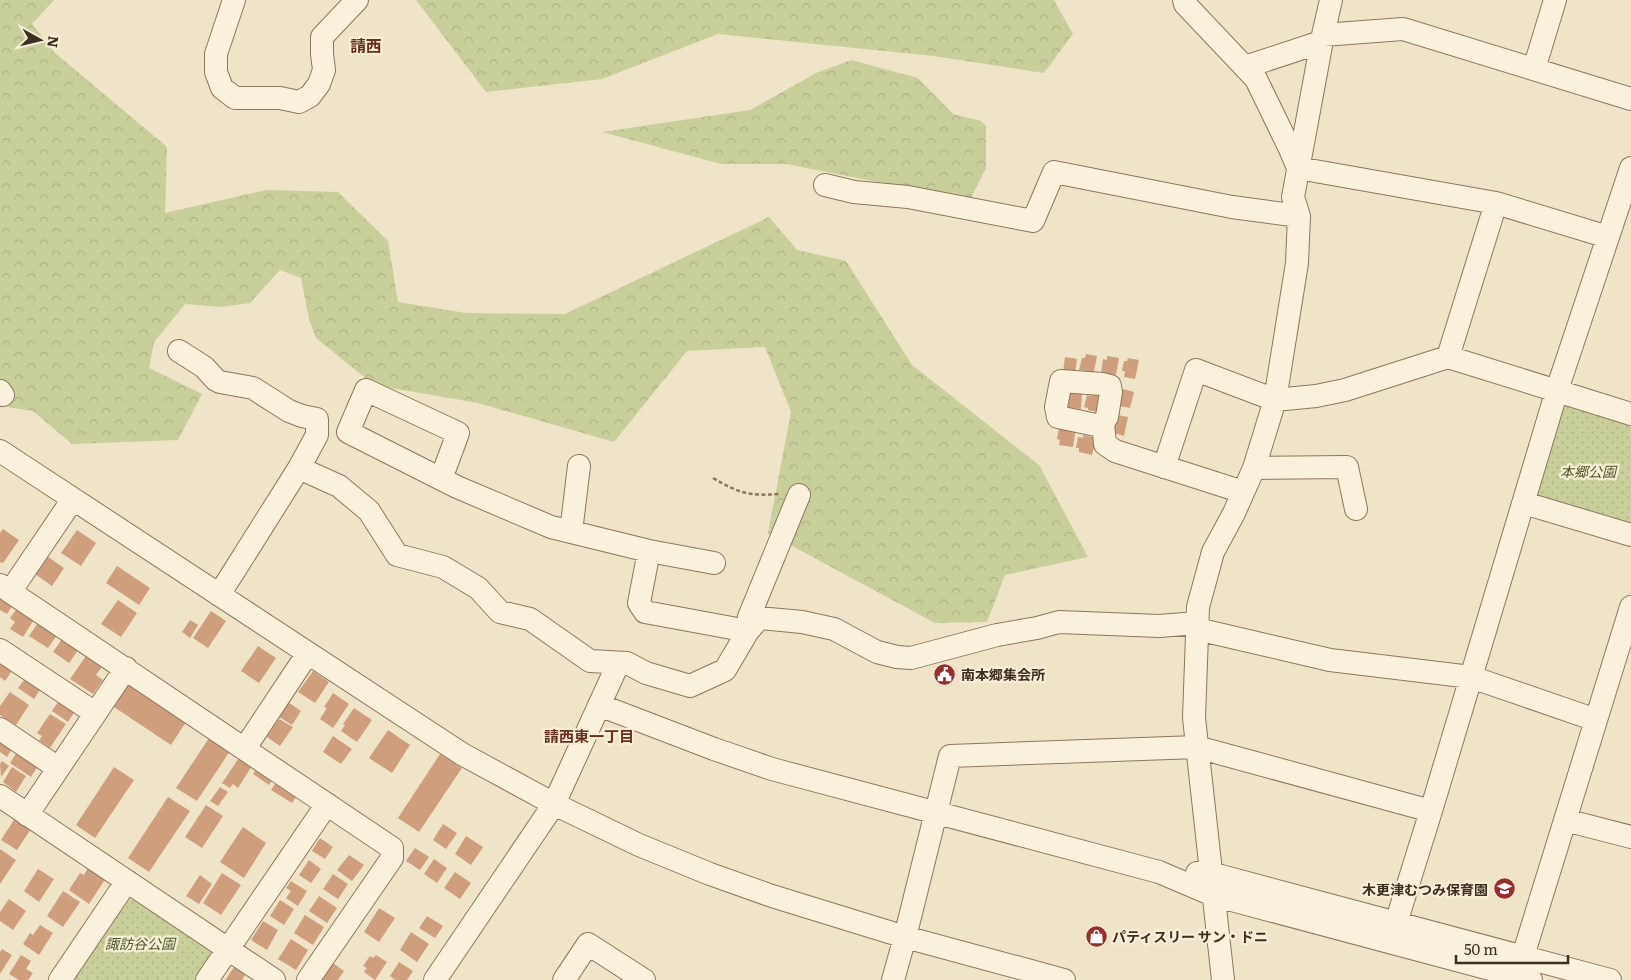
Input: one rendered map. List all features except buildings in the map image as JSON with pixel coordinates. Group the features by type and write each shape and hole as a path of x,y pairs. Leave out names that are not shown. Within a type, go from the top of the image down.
{"street":[{"path":"234,0 216,54 216,72 222,88 235,98 280,98 299,102 310,96 319,84 324,70 322,37 357,0"},
{"path":"1184,0 1185,4 1256,79 1298,168"},
{"path":"1223,980 1194,718 1198,607 1213,552 1254,468 1276,400 1298,263 1299,216 1293,197 1322,38 1331,0"},
{"path":"1534,69 1555,0"},
{"path":"1244,67 1322,38 1403,29 1631,99"},
{"path":"1298,168 1496,203 1608,237"},
{"path":"1396,923 1557,390 1631,168"},
{"path":"825,185 854,192 908,197 1032,222 1054,172 1232,207 1299,216"},
{"path":"1448,357 1496,203"},
{"path":"179,351 204,368 220,382 254,388 289,411 317,419 317,435 299,468 219,595"},
{"path":"1164,467 1196,370 1276,400 1316,396 1345,390 1448,357 1631,414"},
{"path":"441,479 458,433 366,390 348,432 441,479 551,527 650,551 714,563"},
{"path":"1103,423 1104,444 1115,451 1243,492"},
{"path":"0,451 462,754 554,804 639,845 710,874 832,916 905,938 1058,979"},
{"path":"571,532 579,466"},
{"path":"1254,468 1347,467 1356,509"},
{"path":"299,468 339,486 369,511 398,555 443,567 478,588 500,612 530,619 590,661 627,663 646,673 690,686 725,670 749,624 800,496"},
{"path":"73,499 5,589 126,668 392,848 392,858 308,980"},
{"path":"1524,503 1631,535"},
{"path":"650,551 639,603 645,612 749,624 802,622 834,630 877,652 897,658 911,658 997,635 1059,622 1197,626 1330,660 1471,677 1596,720"},
{"path":"1521,971 1565,820 1631,607"},
{"path":"0,650 96,713"},
{"path":"245,748 308,653"},
{"path":"435,980 554,804 618,664"},
{"path":"27,814 126,668"},
{"path":"599,704 714,749 772,769 1159,872 1396,923 1521,971"},
{"path":"0,729 58,768"},
{"path":"893,980 950,756 1197,747 1431,811"},
{"path":"0,796 274,980"},
{"path":"208,980 328,804"},
{"path":"1565,820 1631,837"},
{"path":"60,980 127,881"},
{"path":"1212,884 1521,971 1610,980"},
{"path":"564,980 588,944 644,980"}],"path":[{"path":"713,478 729,488 742,493 759,495 789,493 800,496"}],"green space":[{"path":"0,0 54,0 32,24 54,52 167,147 165,213 266,190 338,192 388,241 398,302 466,313 565,314 769,217 797,250 846,261 912,365 1039,465 1088,557 1005,575 987,622 935,623 768,533 791,412 765,347 687,351 614,442 478,403 374,385 316,338 309,319 301,278 280,270 250,303 221,307 185,304 154,342 149,368 202,394 178,440 72,444 33,411 0,406"},
{"path":"416,0 1054,0 1073,34 1044,73 933,56 718,34 602,79 486,92"},
{"path":"851,60 918,78 953,114 981,121 986,126 986,168 971,198 786,164 721,164 602,132 750,110 816,73"},
{"name":"本郷公園","path":"1572,401 1631,419 1631,529 1541,502 1537,494 1564,406"},
{"name":"諏訪谷公園","path":"139,899 211,948 212,959 197,980 72,980 126,900"}],"place":[{"name":"南本郷集会所","path":"945,674"},
{"name":"木更津むつみ保育園","path":"1504,889"},
{"name":"パティスリー サン・ドニ","path":"1096,936"}],"district":[{"name":"請西","path":"366,45"},
{"name":"請西東一丁目","path":"589,735"}]}
